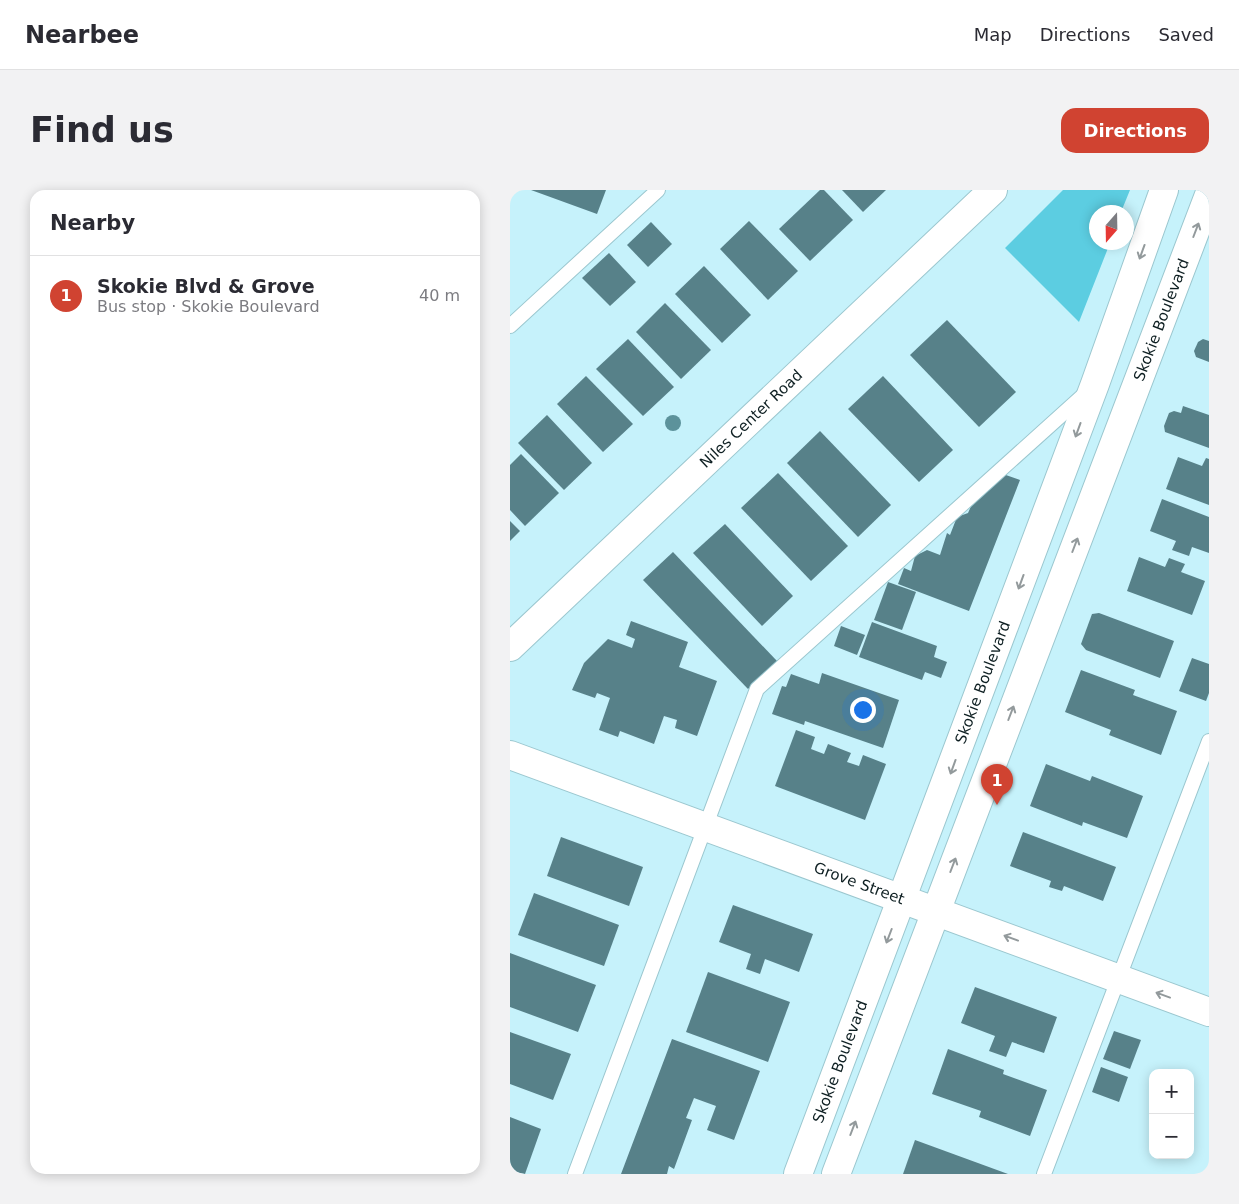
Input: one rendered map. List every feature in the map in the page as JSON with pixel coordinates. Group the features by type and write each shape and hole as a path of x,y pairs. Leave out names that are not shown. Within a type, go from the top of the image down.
{"main road":[{"name":"Niles Center Road","path":"510,647 993,190"},
{"name":"Skokie Boulevard","path":"798,1174 904,898 1095,384 1164,190"},
{"name":"Skokie Boulevard","path":"836,1174 1209,195"},
{"name":"Grove Street","path":"510,755 904,898 1209,1012"}],"lane":[{"path":"510,326 658,190"},
{"path":"575,1174 707,827 757,689 1095,384"},
{"path":"1044,1174 1209,741"}],"shaded area":[{"path":"1063,190 1130,190 1124,205 1089,205 1089,250 1107,250 1079,322 1005,248"}],"building":[{"path":"531,190 606,190 597,214"},
{"path":"820,190 824,190 853,220 810,261 779,229"},
{"path":"842,190 886,190 863,212"},
{"path":"749,221 798,271 768,300 720,249"},
{"path":"651,222 672,244 648,267 627,245"},
{"path":"609,253 636,282 610,306 582,278"},
{"path":"704,266 751,315 722,343 675,294"},
{"path":"665,303 711,350 681,379 636,332"},
{"path":"947,320 1016,392 979,427 910,355"},
{"path":"628,339 674,387 643,416 596,369"},
{"path":"1203,339 1209,341 1209,362 1196,357 1194,351 1198,342"},
{"path":"586,376 633,424 603,452 557,404"},
{"path":"883,376 953,450 919,482 848,409"},
{"path":"1183,406 1209,415 1209,448 1165,432 1164,426 1169,413 1174,411 1181,413"},
{"path":"547,415 592,463 564,490 518,443"},
{"path":"820,431 891,505 858,537 787,463"},
{"path":"521,454 559,493 525,526 510,510 510,465"},
{"path":"1178,457 1202,466 1206,458 1209,459 1209,505 1166,489"},
{"path":"778,473 848,546 811,581 741,508"},
{"path":"1003,474 1020,480 969,611 898,584 904,568 911,571 915,556 927,550 940,555 947,533 950,535 957,517 968,513 972,504"},
{"path":"1162,499 1209,517 1209,553 1192,547 1189,556 1172,550 1176,541 1150,531"},
{"path":"510,521 520,531 510,541"},
{"path":"725,524 793,596 762,626 693,553"},
{"path":"673,552 777,661 748,689 643,580"},
{"path":"1139,557 1165,567 1169,558 1185,564 1181,572 1205,581 1192,615 1127,591"},
{"path":"888,582 916,592 902,630 874,620"},
{"path":"1099,613 1174,641 1160,678 1086,650 1081,644 1092,614"},
{"path":"631,621 688,642 679,667 717,681 697,736 675,728 677,720 664,716 654,744 620,731 618,737 599,730 610,698 597,693 595,698 572,690 584,663 608,639 632,648 635,639 626,635"},
{"path":"872,622 937,646 934,657 947,662 941,678 925,672 922,680 859,657"},
{"path":"841,626 865,635 857,655 834,646"},
{"path":"1192,658 1209,664 1209,693 1206,701 1179,691"},
{"path":"1081,670 1135,690 1133,695 1177,711 1161,755 1109,735 1111,730 1065,712"},
{"path":"822,673 899,700 883,748 805,721 804,725 772,714 782,686 786,687 791,674 819,684"},
{"path":"796,730 815,737 811,749 824,754 828,744 851,753 847,762 859,766 863,755 886,764 865,820 775,786"},
{"path":"1046,764 1090,781 1092,776 1143,796 1127,838 1083,822 1082,826 1030,806"},
{"path":"1023,832 1116,867 1103,901 1064,886 1062,891 1049,887 1051,881 1010,866"},
{"path":"561,837 643,867 629,906 547,876"},
{"path":"534,893 619,925 604,966 518,935"},
{"path":"733,905 813,934 799,972 765,959 760,974 746,969 751,954 719,942"},
{"path":"510,953 596,985 578,1032 510,1007"},
{"path":"708,972 790,1002 768,1062 686,1032"},
{"path":"975,987 1057,1017 1044,1053 1012,1042 1006,1057 989,1051 995,1036 961,1023"},
{"path":"1114,1031 1141,1040 1130,1069 1103,1059"},
{"path":"510,1032 571,1054 553,1100 510,1084"},
{"path":"672,1039 760,1071 734,1140 707,1130 716,1106 694,1098 686,1118 692,1120 674,1169 669,1166 667,1174 621,1174"},
{"path":"948,1049 1004,1070 1003,1074 1047,1090 1030,1136 979,1117 981,1111 932,1094"},
{"path":"1101,1067 1128,1077 1119,1102 1092,1092"},
{"path":"510,1117 541,1129 525,1174 510,1171"},
{"path":"915,1140 1008,1174 903,1174"}],"place":[{"name":"Skokie Blvd & Grove","path":"997,805"}]}
